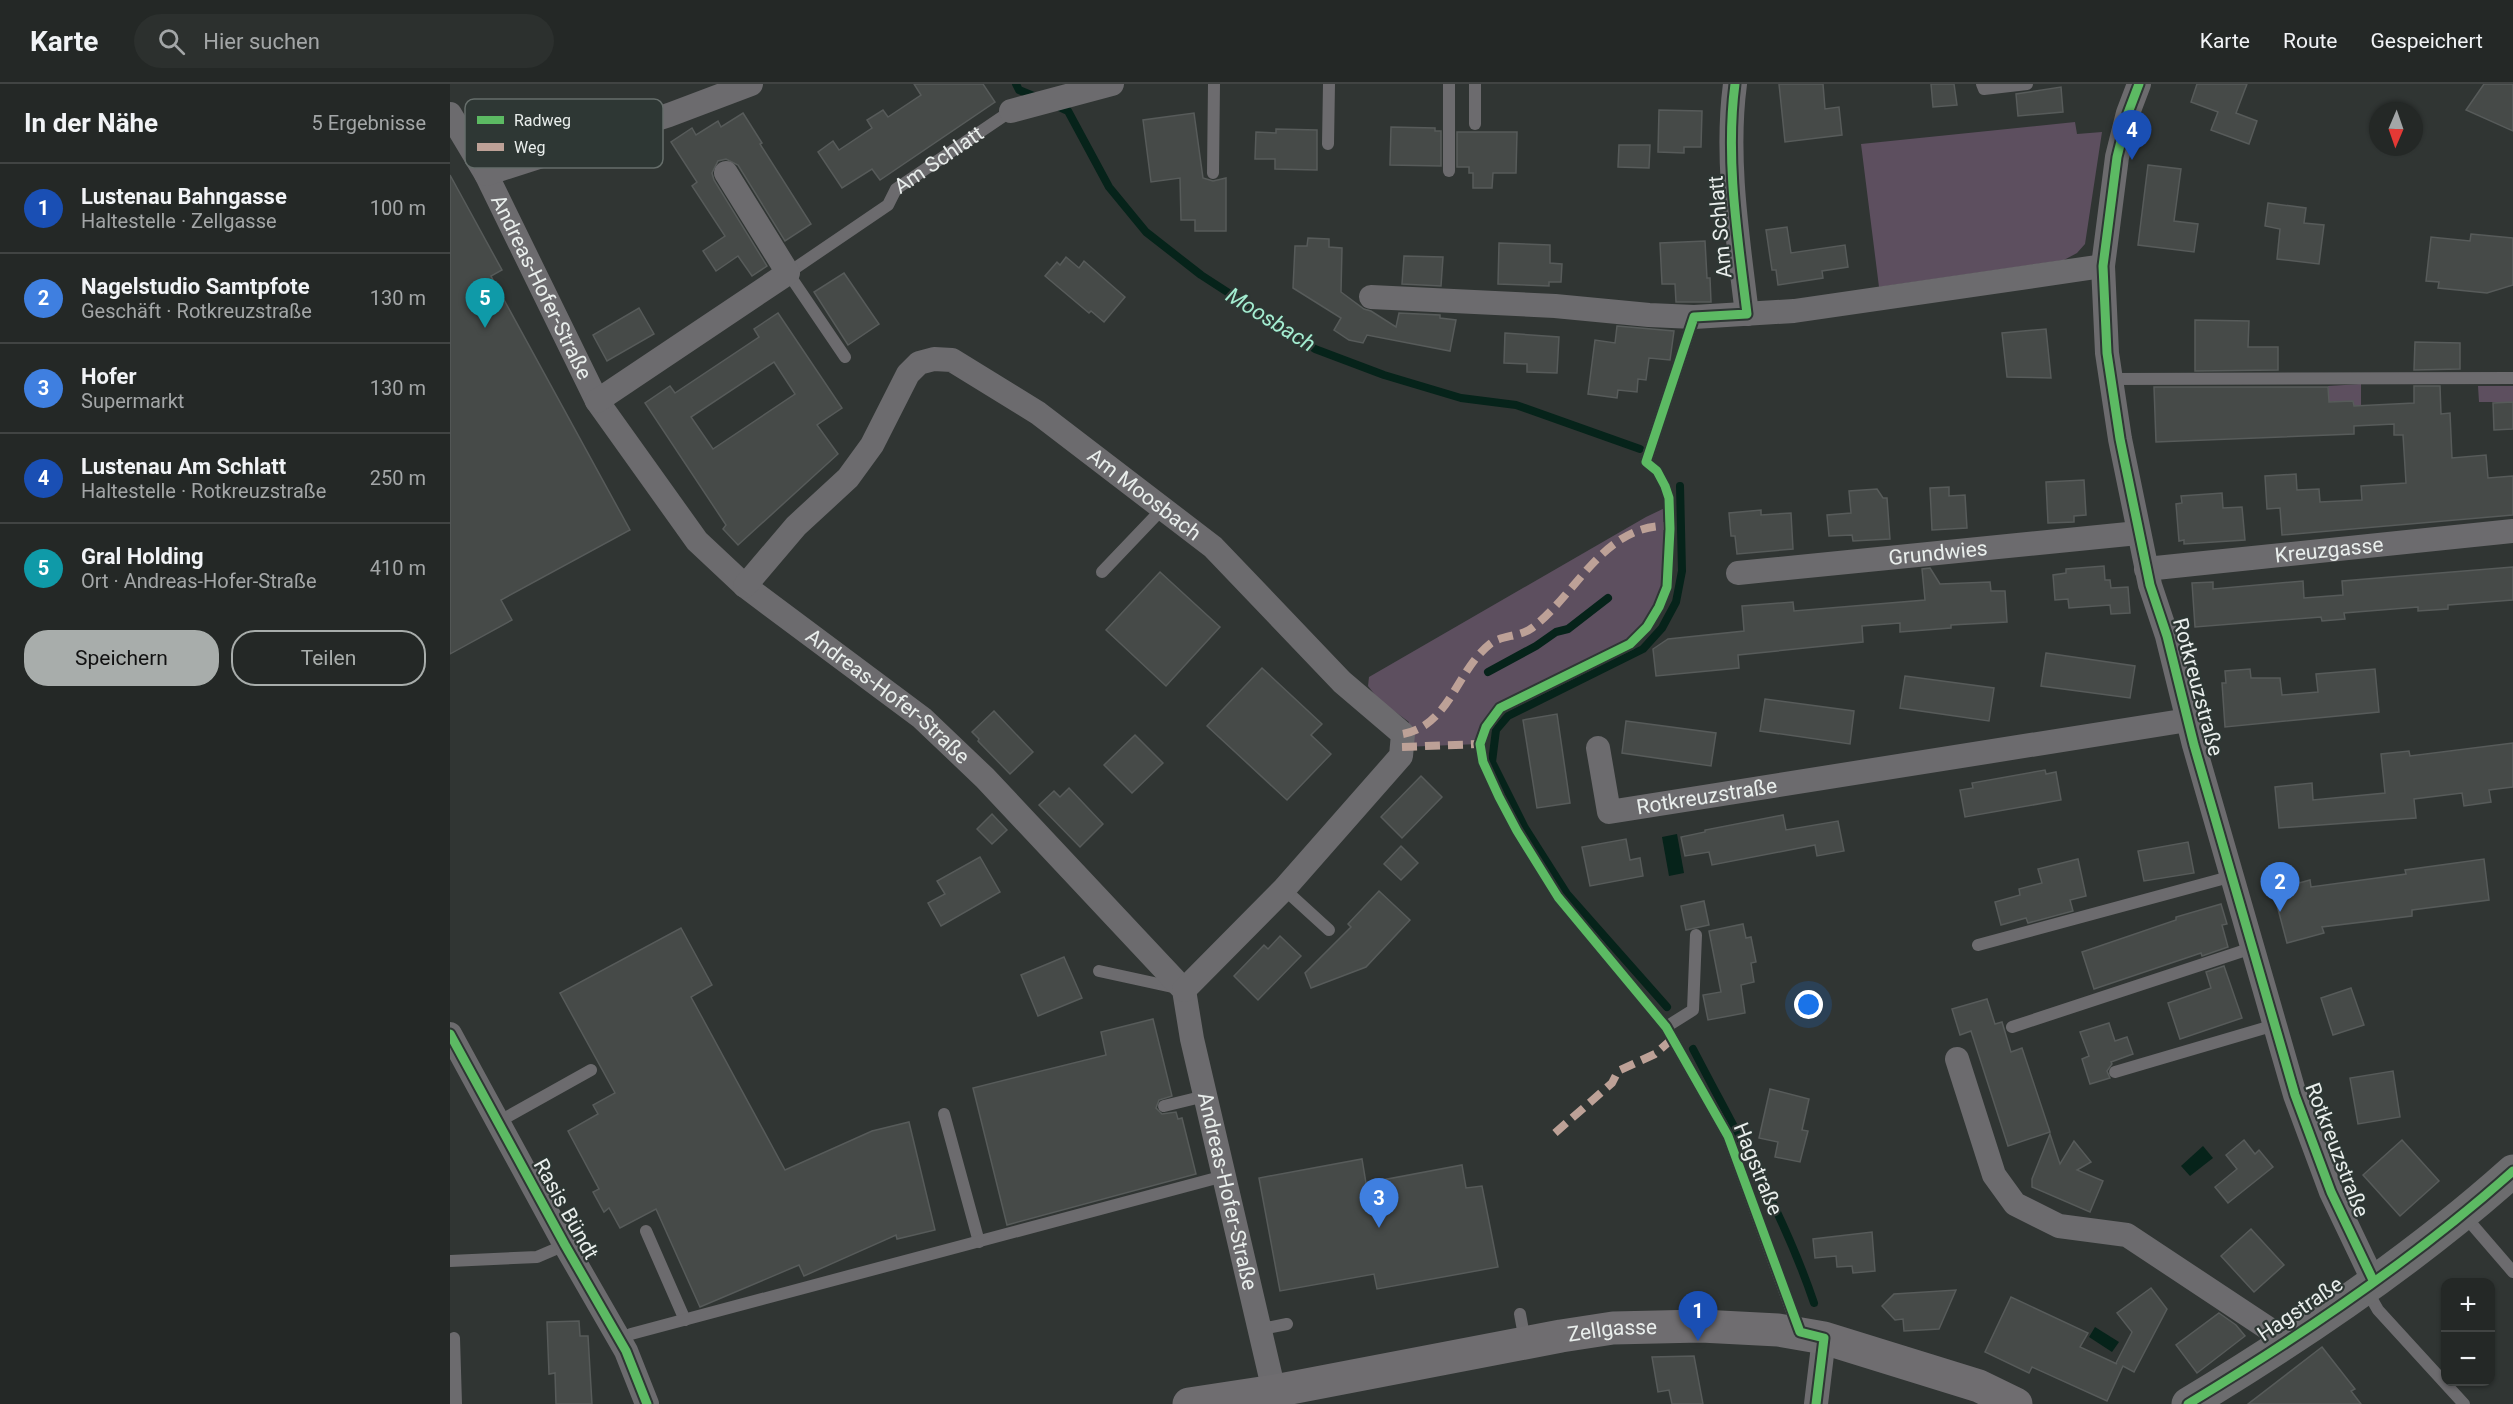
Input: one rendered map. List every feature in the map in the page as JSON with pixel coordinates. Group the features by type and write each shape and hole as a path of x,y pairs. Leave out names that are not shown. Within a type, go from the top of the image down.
{"main road":[{"name":"Hagstraße","path":"2196,1402 2369,1283 2463,1213 2513,1171"},
{"name":"Zellgasse","path":"1189,1404 1276,1397 1522,1328 1701,1326 1812,1335 1979,1386 2016,1404"}],"street":[{"name":"Andreas-Hofer-Straße","path":"663,117 751,84"},
{"name":"Am Schlatt","path":"1011,111 1112,84"},
{"name":"Am Schlatt","path":"1735,84 1733,170 1747,314"},
{"name":"Rotkreuzstraße","path":"2139,84 2128,113 2117,157 2103,266 2107,353 2138,533 2188,720 2295,1095 2331,1192 2369,1283"},
{"name":"Andreas-Hofer-Straße","path":"450,114 465,139"},
{"name":"Andreas-Hofer-Straße","path":"482,168 597,401 697,541 745,585 922,718 985,778 1184,990 1192,1039 1276,1397"},
{"name":"Andreas-Hofer-Straße","path":"486,174 505,168"},
{"path":"726,173 788,273"},
{"path":"1371,297 1555,306 1694,317 1794,312 2103,266"},
{"name":"Andreas-Hofer-Straße","path":"597,401 788,273"},
{"name":"Am Moosbach","path":"745,585 796,526 848,478 872,445 908,374 919,363 934,359 952,360 1038,413 1214,547 1342,682 1403,734 1401,756 1284,889"},
{"name":"Kreuzgasse","path":"2146,569 2513,531"},
{"name":"Grundwies","path":"1738,573 2138,533"},
{"name":"Rotkreuzstraße","path":"1598,748 1609,812 2188,720"},
{"path":"1184,990 1284,889"},
{"name":"Rasis Bündt","path":"450,1034 565,1245 620,1340 647,1404"},
{"name":"Hagstraße","path":"1957,1059 1994,1175 2015,1204 2059,1226 2127,1235 2287,1341"},
{"path":"1812,1335 1816,1404"}],"lane":[{"path":"1213,173 1214,84"},
{"path":"1328,144 1329,84"},
{"path":"1449,84 1449,171"},
{"path":"1475,84 1475,124"},
{"path":"1982,84 1984,89 2027,84"},
{"name":"Am Schlatt","path":"788,273 888,205 896,189 1011,111"},
{"path":"788,273 845,357"},
{"path":"1646,462 1694,317"},
{"path":"2111,380 2266,377 2398,380 2513,378"},
{"path":"1102,572 1163,508"},
{"path":"1978,945 2233,876"},
{"path":"1284,889 1329,930"},
{"name":"Hagstraße","path":"1696,935 1693,1010 1666,1027 1728,1136 1812,1335"},
{"path":"2012,1028 2252,948"},
{"path":"1099,971 1184,990"},
{"path":"2115,1072 2275,1025"},
{"path":"498,1122 591,1070"},
{"path":"1164,1106 1205,1095"},
{"path":"944,1114 979,1242"},
{"path":"620,1340 631,1334 1224,1176"},
{"path":"2463,1213 2513,1272"},
{"path":"646,1231 686,1320"},
{"path":"450,1261 537,1257 565,1245"},
{"path":"2369,1283 2378,1310 2464,1404"},
{"path":"1261,1329 1287,1324"},
{"path":"454,1338 456,1404"}],"shaded area":[{"path":"2075,122 2077,134 2102,132 2085,244 2077,253 2064,260 1879,287 1861,144"},
{"path":"2361,384 2361,415 2354,415 2353,401 2329,402 2328,386"},
{"path":"2478,386 2513,386 2513,402 2479,402"},
{"path":"1669,506 1670,541 1667,587 1647,627 1630,644 1500,708 1486,727 1480,744 1402,747 1403,734 1409,722 1379,700 1368,686 1369,677 1646,517"},
{"path":"1677,834 1684,873 1669,876 1662,837"},
{"path":"2203,1146 2213,1158 2190,1176 2181,1166"},
{"path":"2095,1327 2119,1342 2112,1352 2089,1337"}],"building":[{"path":"914,84 983,84 995,102 880,180 872,169 842,188 818,152 833,141 839,150 872,128 867,120 883,110 888,117 921,95"},
{"path":"1779,84 1823,84 1825,109 1839,107 1842,135 1785,142"},
{"path":"1931,84 1954,84 1957,105 1933,107"},
{"path":"2197,84 2247,84 2236,113 2257,121 2249,144 2211,130 2218,112 2191,102"},
{"path":"2484,84 2513,84 2513,131 2466,110"},
{"path":"2061,87 2063,112 2018,116 2016,94"},
{"path":"1659,110 1702,111 1701,147 1684,147 1684,153 1658,152"},
{"path":"743,113 811,224 785,241 738,165 726,159 718,161 712,173 714,180 767,266 752,276 738,256 716,271 703,251 725,236 692,186 697,182 671,142 692,128 696,135 718,121 721,127"},
{"path":"1194,113 1203,178 1213,181 1226,178 1226,231 1195,231 1195,220 1181,220 1180,178 1151,182 1143,120"},
{"path":"1391,127 1435,128 1435,131 1441,131 1441,166 1390,165"},
{"path":"1276,129 1317,130 1317,170 1275,169 1275,159 1255,159 1256,132 1276,133"},
{"path":"1457,132 1517,132 1516,173 1493,173 1492,188 1473,188 1473,173 1469,173 1469,167 1457,167"},
{"path":"1619,145 1650,145 1649,168 1618,167"},
{"path":"2148,165 2181,169 2174,221 2198,224 2194,252 2138,245"},
{"path":"450,175 502,270 491,276 630,530 501,600 512,620 450,654"},
{"path":"2268,203 2306,208 2304,223 2324,225 2319,264 2277,259 2280,229 2265,226"},
{"path":"1787,227 1791,253 1845,245 1848,267 1822,271 1823,278 1778,285 1776,270 1772,270 1766,230"},
{"path":"2471,234 2513,238 2513,285 2487,293 2438,288 2439,282 2426,281 2431,237 2470,241"},
{"path":"1308,238 1329,239 1329,247 1342,248 1341,292 1364,309 1396,327 1399,313 1440,315 1440,318 1456,320 1450,351 1367,335 1363,343 1349,340 1334,330 1341,318 1293,288 1295,246 1307,246"},
{"path":"1705,241 1711,302 1676,302 1675,284 1662,284 1660,243"},
{"path":"1499,243 1550,245 1550,263 1562,264 1561,282 1549,282 1549,286 1498,284"},
{"path":"1404,256 1443,257 1441,286 1402,284"},
{"path":"1066,257 1079,268 1084,261 1125,297 1104,322 1091,311 1089,313 1045,276 1057,262 1060,265"},
{"path":"844,273 879,324 848,345 814,292"},
{"path":"639,308 654,334 607,361 593,335"},
{"path":"778,313 842,408 817,425 838,454 738,545 723,529 726,525 645,403 670,386 675,393 759,337 754,329","holes":["774,362 795,394 713,449 691,417"]},
{"path":"2195,320 2249,321 2248,347 2278,347 2278,370 2195,371"},
{"path":"1617,326 1674,331 1670,360 1649,358 1646,380 1638,379 1637,392 1618,390 1617,398 1588,394 1595,340 1615,343"},
{"path":"2046,329 2051,378 2007,377 2002,333"},
{"path":"1505,333 1559,337 1557,373 1527,372 1527,364 1504,363"},
{"path":"2415,342 2460,343 2460,369 2414,370"},
{"path":"2414,386 2440,386 2441,414 2450,413 2452,458 2486,455 2488,478 2513,476 2513,515 2282,535 2280,508 2267,509 2265,476 2296,474 2297,490 2319,489 2320,502 2362,500 2361,486 2406,483 2403,435 2394,435 2394,424 2354,426 2354,434 2156,442 2154,387 2328,387 2329,402 2353,401 2354,406 2414,403"},
{"path":"2513,402 2513,429 2494,430 2493,403"},
{"path":"2084,480 2086,515 2074,516 2074,522 2048,523 2046,482"},
{"path":"1949,487 1949,496 1965,495 1967,528 1932,530 1930,488"},
{"path":"1877,489 1883,498 1887,498 1890,539 1853,541 1852,535 1829,536 1827,515 1851,513 1849,491"},
{"path":"2222,493 2223,508 2242,507 2245,540 2184,544 2184,540 2179,541 2176,504 2182,503 2181,496"},
{"path":"1761,510 1761,515 1791,513 1793,549 1737,554 1735,536 1731,536 1729,513"},
{"path":"2104,566 2105,580 2110,580 2111,588 2128,587 2130,613 2111,614 2110,605 2069,608 2068,599 2055,600 2053,575 2066,573 2066,569"},
{"path":"2513,567 2513,600 2448,605 2448,609 2418,611 2418,607 2344,613 2345,619 2322,621 2321,617 2195,627 2192,583 2213,582 2213,589 2303,581 2304,598 2343,595 2342,581"},
{"path":"1930,568 1940,584 1990,582 1991,591 2005,591 2007,622 1951,625 1951,628 1900,632 1900,623 1862,626 1863,642 1738,655 1739,668 1656,676 1653,649 1668,639 1744,631 1742,606 1793,602 1794,611 1925,600 1922,569"},
{"path":"1160,572 1220,627 1166,686 1106,630"},
{"path":"2046,653 2135,666 2130,698 2041,686"},
{"path":"1262,668 1322,724 1311,735 1331,754 1287,800 1207,726"},
{"path":"2250,669 2251,678 2280,678 2282,695 2318,692 2316,674 2375,669 2379,712 2225,727 2222,683 2226,683 2225,671"},
{"path":"1905,676 1994,688 1989,721 1900,708"},
{"path":"1765,699 1854,711 1850,744 1760,731"},
{"path":"994,711 1033,752 1010,774 972,732"},
{"path":"1557,714 1570,803 1537,808 1523,720"},
{"path":"1626,721 1716,733 1711,766 1622,753"},
{"path":"1135,735 1163,763 1132,793 1104,765"},
{"path":"2513,743 2513,787 2489,790 2491,802 2464,806 2462,793 2414,799 2416,818 2279,828 2275,787 2312,783 2313,800 2385,793 2381,754 2409,751 2410,756"},
{"path":"2045,770 2046,774 2056,772 2061,800 1965,817 1960,790 1973,788 1972,783"},
{"path":"1421,776 1442,797 1402,838 1381,817"},
{"path":"1069,788 1103,824 1080,847 1039,805 1054,791 1060,797"},
{"path":"992,814 1007,830 992,844 977,829"},
{"path":"1783,815 1786,830 1838,821 1844,851 1817,856 1815,845 1712,865 1709,852 1685,856 1681,837"},
{"path":"1626,839 1630,860 1640,858 1643,876 1590,886 1582,847"},
{"path":"2188,842 2194,873 2144,881 2138,851"},
{"path":"1401,846 1418,863 1401,880 1384,864"},
{"path":"980,857 1000,892 941,926 928,903 945,894 937,881"},
{"path":"2078,859 2086,896 2070,900 2073,911 2028,923 2026,918 2001,925 1995,902 2020,895 2019,889 2042,883 2038,869"},
{"path":"2484,859 2489,900 2412,910 2412,916 2322,927 2324,933 2287,943 2273,890 2310,880 2311,887 2406,874 2405,870"},
{"path":"1379,891 1410,920 1366,967 1311,988 1305,973 1351,927 1348,924"},
{"path":"1704,901 1709,925 1686,930 1681,906"},
{"path":"2221,904 2227,924 2222,925 2228,947 2202,956 2201,953 2094,989 2082,952 2176,920 2176,917"},
{"path":"1743,924 1746,938 1751,937 1756,962 1751,963 1754,982 1741,985 1745,1013 1708,1020 1703,995 1721,992 1709,931"},
{"path":"681,928 712,985 691,997 785,1170 872,1131 909,1122 935,1230 897,1239 896,1235 804,1276 799,1265 700,1307 656,1209 620,1228 609,1208 604,1212 593,1192 599,1189 568,1131 598,1114 593,1105 615,1093 560,993"},
{"path":"1280,936 1301,956 1258,1000 1234,976 1264,945 1268,949"},
{"path":"1064,957 1082,998 1038,1016 1021,975"},
{"path":"2224,966 2242,1018 2180,1039 2168,1003 2211,988 2206,972"},
{"path":"2351,988 2364,1025 2333,1035 2321,998"},
{"path":"1987,999 1995,1024 2002,1022 2011,1052 2022,1048 2050,1132 2008,1146 1971,1031 1960,1035 1952,1009"},
{"path":"1153,1019 1172,1096 1159,1100 1156,1108 1162,1114 1176,1112 1178,1119 1182,1118 1196,1174 1007,1225 973,1088 1106,1055 1101,1032"},
{"path":"2109,1023 2115,1041 2127,1037 2133,1054 2111,1062 2107,1071 2110,1078 2090,1084 2082,1059 2089,1056 2080,1032"},
{"path":"2393,1071 2400,1117 2358,1124 2350,1078"},
{"path":"1770,1089 1809,1099 1802,1130 1808,1131 1800,1162 1775,1157 1778,1142 1759,1138"},
{"path":"2050,1134 2060,1164 2074,1141 2091,1162 2077,1170 2103,1181 2090,1212 2032,1187 2032,1179"},
{"path":"2244,1140 2255,1154 2259,1150 2273,1167 2228,1203 2215,1187 2237,1169 2226,1155"},
{"path":"2402,1140 2439,1181 2400,1216 2363,1175"},
{"path":"1362,1159 1366,1183 1462,1165 1466,1188 1482,1186 1498,1267 1377,1289 1374,1274 1280,1291 1259,1178"},
{"path":"2251,1229 2284,1265 2254,1292 2221,1256"},
{"path":"1872,1232 1875,1271 1853,1273 1852,1266 1837,1267 1836,1256 1815,1258 1813,1239"},
{"path":"2151,1288 2167,1309 2134,1372 2123,1366 2107,1401 2032,1367 2029,1373 1985,1352 2011,1297 2088,1333 2080,1347 2117,1364 2132,1332 2117,1313"},
{"path":"1956,1290 1939,1329 1904,1331 1903,1319 1895,1320 1882,1306 1894,1294"},
{"path":"2219,1313 2236,1325 2245,1336 2197,1373 2176,1345"},
{"path":"579,1321 580,1336 588,1336 592,1404 556,1404 555,1373 549,1374 547,1322"},
{"path":"2322,1347 2355,1389 2351,1391 2361,1404 2248,1404"},
{"path":"1694,1356 1703,1404 1672,1404 1669,1390 1658,1392 1652,1357"}],"waterway":[{"name":"Moosbach","path":"1016,84 1019,90 1036,97"},
{"name":"Moosbach","path":"1055,105 1068,111 1109,187 1146,232 1201,275 1315,349 1384,375 1461,398 1516,405 1640,449"},
{"name":"Moosbach","path":"1667,1007 1567,894 1525,828 1492,762 1496,730 1508,716 1643,649 1662,628 1676,602 1682,571 1680,486"},
{"path":"1488,672 1536,646 1556,632 1568,629 1608,598"},
{"name":"Moosbach","path":"1693,1049 1774,1205 1814,1303"}],"marked path":[{"path":"1403,734 1419,729 1432,720 1442,709 1478,655 1494,641 1532,628 1609,548 1627,536 1647,528 1670,526"},
{"path":"1402,747 1480,744"},
{"path":"1555,1133 1612,1083 1618,1071 1655,1054 1672,1039"}],"cycle path":[{"path":"1735,84 1732,112 1732,170 1747,314 1694,317 1646,462 1657,471 1669,498 1667,587 1647,627 1630,644 1500,708 1486,727 1480,744 1483,762 1499,797 1558,897 1666,1027 1728,1136 1800,1332 1824,1338 1816,1404"},
{"path":"2139,84 2128,113 2117,157 2103,266 2107,353 2120,439 2150,585 2167,636 2194,745 2295,1095 2331,1192 2373,1280"},
{"path":"450,1034 565,1245 626,1351 647,1404"},
{"path":"2188,1404 2272,1352 2356,1295 2437,1235 2513,1171"}],"place":[{"name":"Lustenau Am Schlatt","path":"2132,160"},
{"name":"Gral Holding","path":"485,328"},
{"name":"Nagelstudio Samtpfote","path":"2280,912"},
{"name":"Hofer","path":"1379,1228"},
{"name":"Lustenau Bahngasse","path":"1698,1341"}]}
